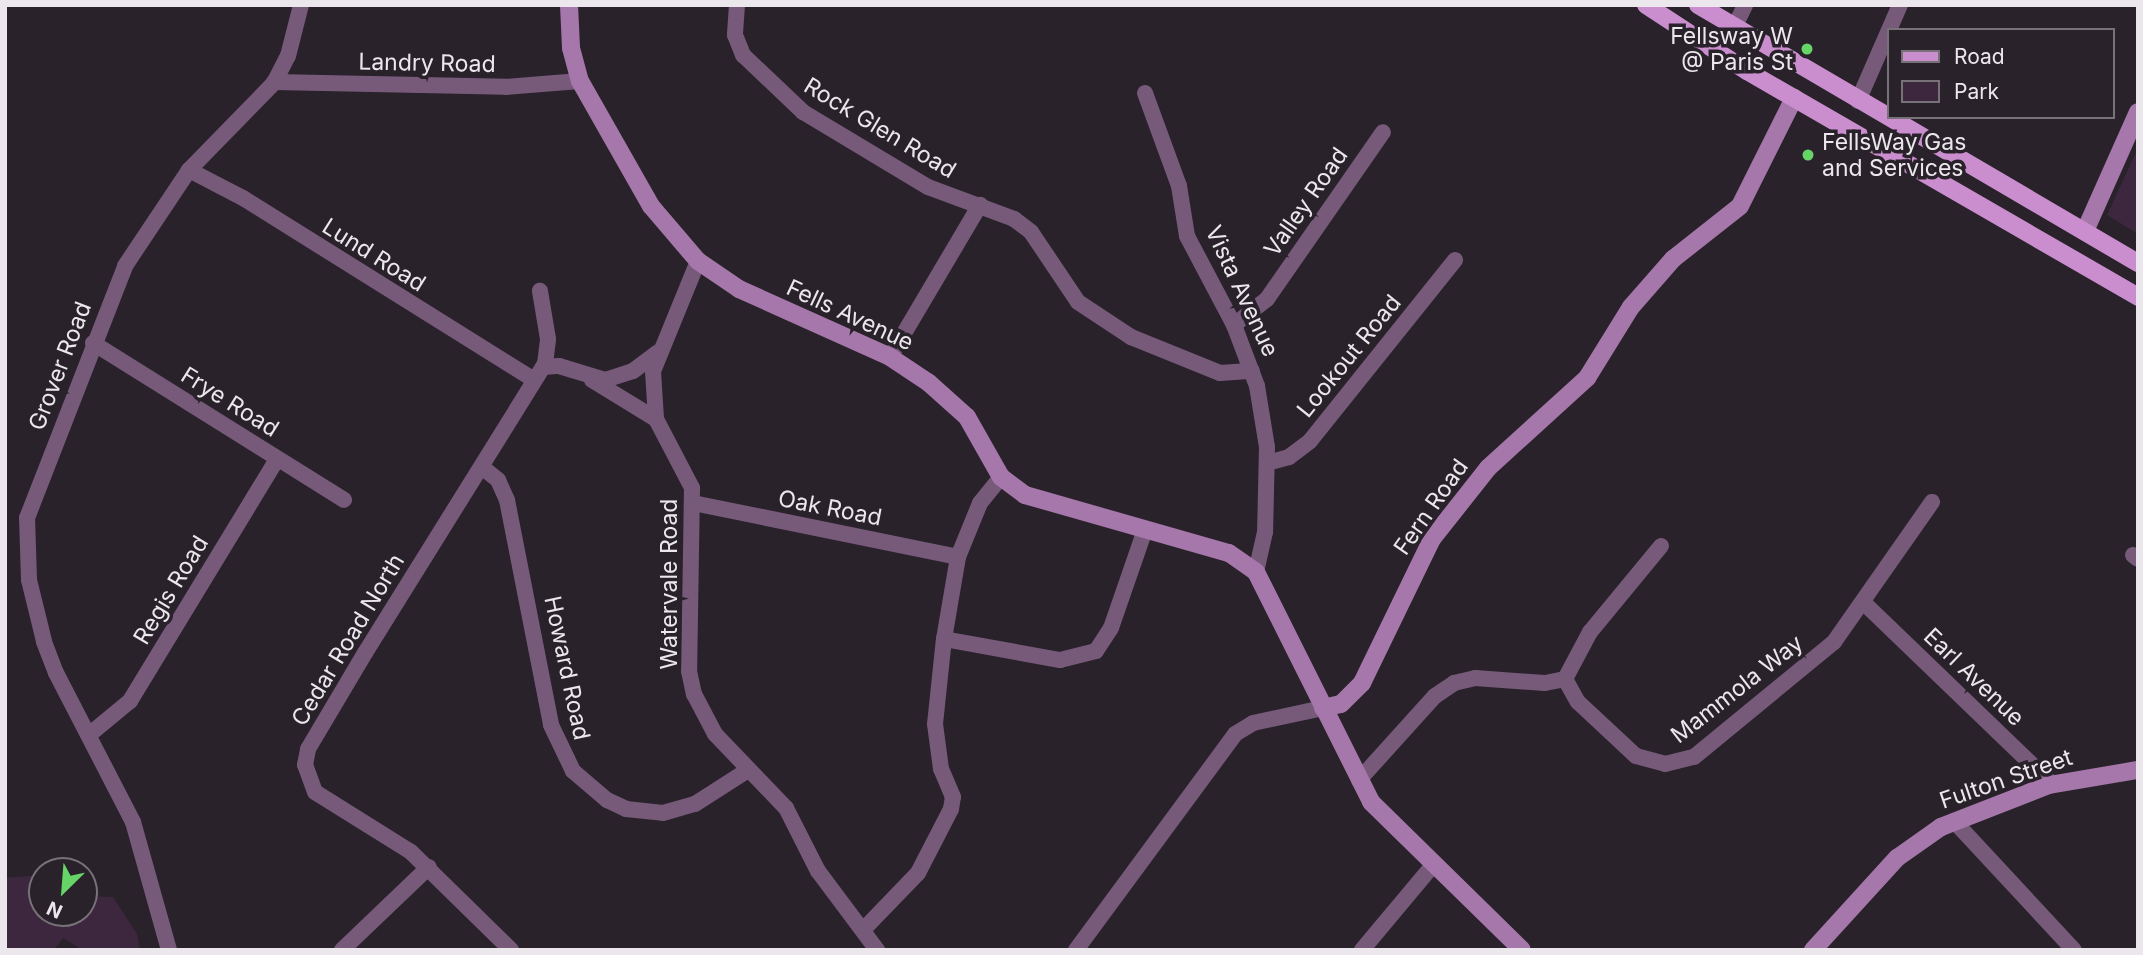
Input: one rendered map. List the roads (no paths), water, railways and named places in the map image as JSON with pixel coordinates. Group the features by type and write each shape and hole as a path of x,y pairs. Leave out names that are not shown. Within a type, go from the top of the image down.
{"main road":[{"path":"1646,5 1794,98 2138,297"},
{"path":"1698,5 1734,29 1888,118"},
{"path":"1889,119 2138,263"}],"street":[{"name":"Grover Road","path":"169,950 157,899 133,822 50,657 32,596 25,543 29,505 93,343 134,250 189,170 274,82 288,56 301,5"},
{"name":"Fells Avenue","path":"569,5 571,48 580,81 651,206 698,261 776,307 890,357 929,383 960,411 1001,477 1042,502 1228,554 1256,572"},
{"name":"Rock Glen Road","path":"737,5 736,35 743,55 781,95 911,178 1014,219 1031,232 1065,286 1093,314 1178,359 1220,373 1252,372"},
{"path":"1734,29 1745,5"},
{"path":"1890,28 1900,5"},
{"path":"1858,101 1888,32"},
{"name":"Landry Road","path":"274,82 506,88 580,81"},
{"name":"Vista Avenue","path":"1145,93 1179,186 1187,236 1234,325 1252,372 1265,425 1265,533 1256,572"},
{"name":"Fern Road","path":"1076,950 1235,734 1253,723 1341,704 1362,683 1432,539 1488,468 1587,378 1632,307 1673,259 1740,206 1794,98"},
{"path":"2085,231 2138,112"},
{"name":"Valley Road","path":"1234,325 1266,299 1383,132"},
{"name":"Lund Road","path":"189,170 243,198 538,374 565,368 589,378 625,375 658,352"},
{"path":"890,357 980,205"},
{"name":"Lookout Road","path":"1267,463 1289,457 1310,441 1455,260"},
{"name":"Watervale Road","path":"656,419 653,372 658,352 698,261"},
{"name":"Cedar Road North","path":"511,950 429,867 317,794 307,779 305,760 365,653 538,374 548,347 540,291"},
{"name":"Frye Road","path":"93,343 344,500"},
{"name":"Watervale Road","path":"589,378 656,419 682,462 693,503 691,682 708,723 748,770 786,808 818,871 877,950"},
{"name":"Regis Road","path":"90,734 130,701 278,459"},
{"name":"Howard Road","path":"482,467 498,480 508,500 551,725 563,756 579,778 626,809 663,813 695,804 748,770"},
{"path":"863,930 918,873 951,809 953,797 941,769 935,724 944,639 958,557 979,503 1001,477"},
{"name":"Mammola Way","path":"1565,679 1578,702 1636,756 1665,764 1686,761 1834,642 1864,603 1932,502"},
{"name":"Oak Road","path":"693,503 958,557"},
{"path":"944,639 1060,660 1096,651 1111,628 1145,530"},
{"path":"1359,780 1436,696 1454,682 1475,678 1545,683 1565,679 1590,632 1661,546"},
{"path":"1256,572 1374,805 1521,950"},
{"name":"Earl Avenue","path":"1864,603 2052,784"},
{"name":"Fulton Street","path":"1813,950 1897,858 1954,821 2052,784 2138,770"},
{"path":"1954,821 2074,950"},
{"path":"1362,950 1433,865"},
{"path":"342,950 429,867"}],"place":[{"name":"Fellsway W @ Paris St","path":"1807,49"},
{"name":"FellsWay Gas and Services","path":"1808,155"}]}
